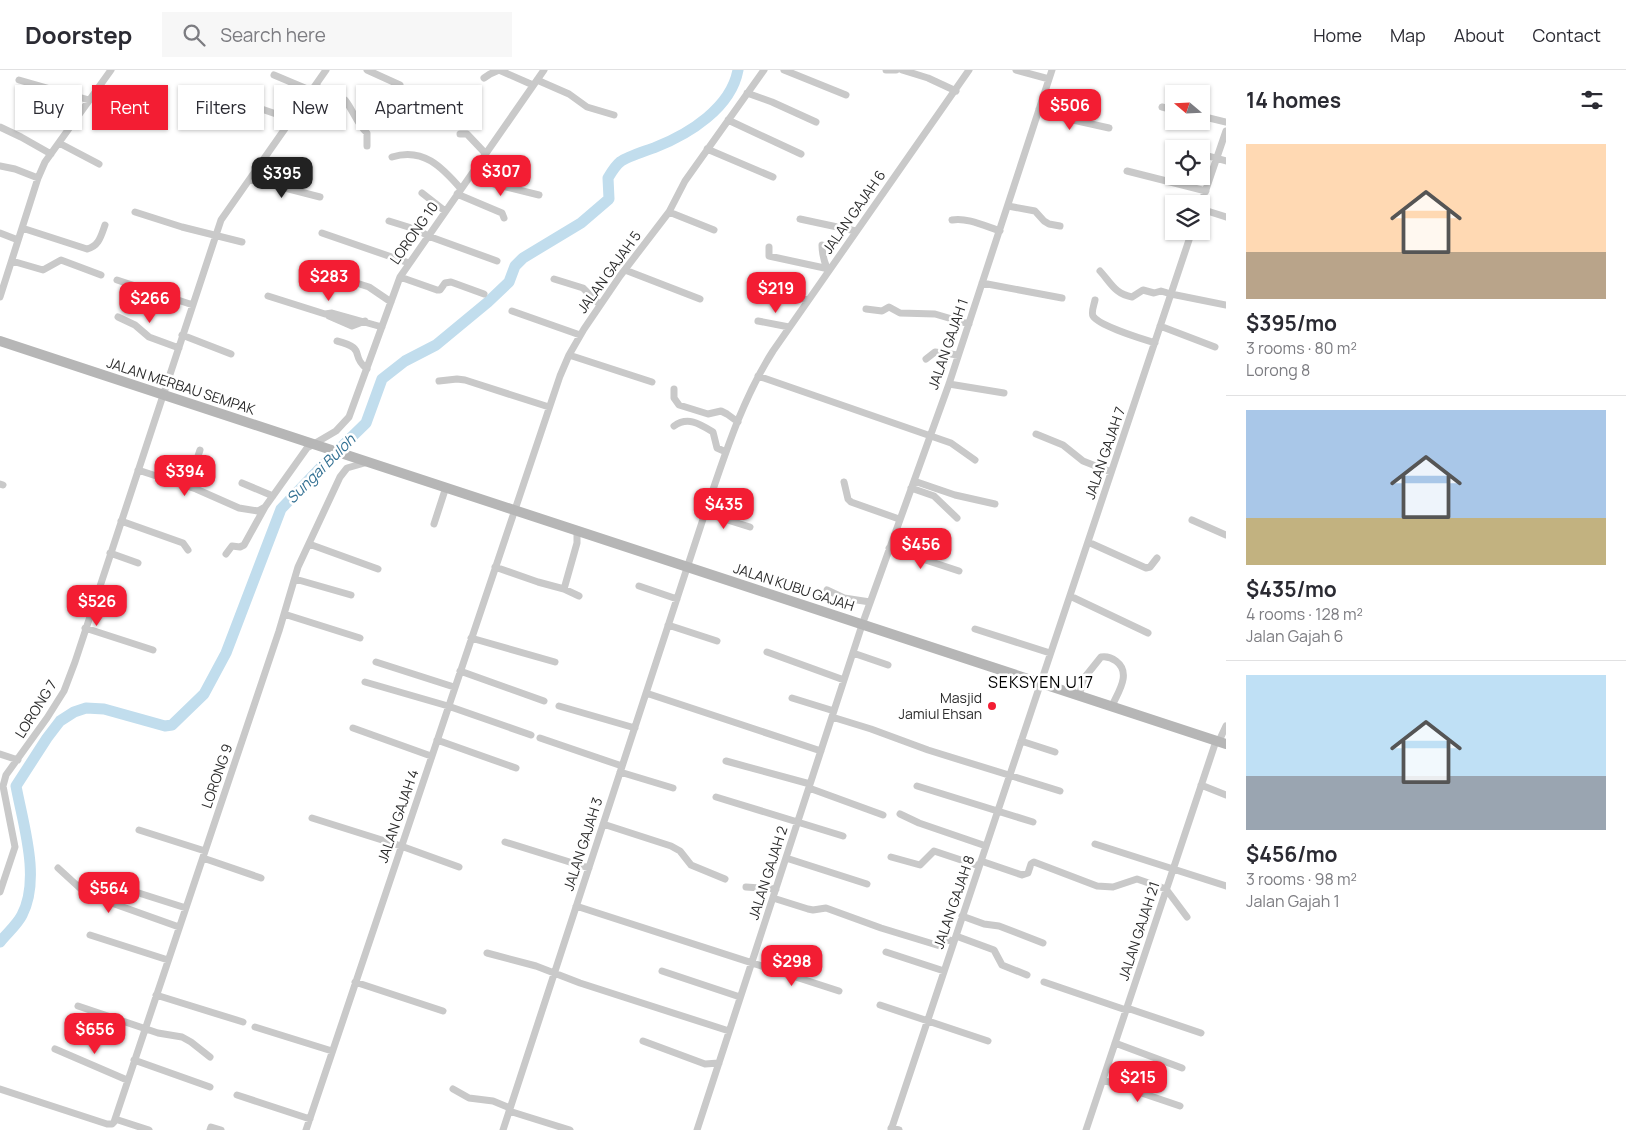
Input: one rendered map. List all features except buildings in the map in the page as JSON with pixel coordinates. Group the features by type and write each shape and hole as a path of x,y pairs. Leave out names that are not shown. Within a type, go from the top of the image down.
{"street":[{"path":"0,297 38,178 45,162 110,70"},
{"name":"LORONG 7","path":"315,85 326,70"},
{"path":"367,70 400,85"},
{"path":"484,78 499,70 569,94 587,107 614,115"},
{"name":"LORONG 10","path":"226,554 232,546 244,545 273,496 307,448 317,445 336,431 349,417 400,277 544,70"},
{"name":"JALAN GAJAH 5","path":"514,510 549,407 569,355 580,335 625,270 669,212 685,181 764,70"},
{"path":"784,70 846,95"},
{"path":"886,70 896,70"},
{"path":"902,70 928,78 956,91"},
{"name":"JALAN GAJAH 6","path":"687,566 726,452 763,367 828,269 956,91 969,70"},
{"path":"1016,70 1049,79"},
{"name":"JALAN GAJAH 1","path":"862,624 969,324 1052,70"},
{"path":"274,75 304,85"},
{"path":"19,80 89,100"},
{"path":"747,94 772,102 816,122"},
{"path":"346,102 367,133 367,146"},
{"path":"1039,109 1064,118 1109,128"},
{"path":"1210,118 1226,122"},
{"path":"728,120 801,154"},
{"path":"0,127 51,154"},
{"name":"LORONG 7","path":"0,892 15,847 2,786 6,775 64,691 223,215 284,130"},
{"path":"1205,195 1226,131"},
{"path":"460,134 467,134 486,153"},
{"path":"59,143 99,164"},
{"path":"708,149 773,177"},
{"path":"392,157 402,154 413,154 435,162 459,191 502,213 504,218"},
{"path":"1210,156 1226,161"},
{"path":"0,166 15,169 38,178"},
{"path":"1127,171 1206,192"},
{"path":"470,175 494,184 539,196"},
{"path":"250,179 320,197"},
{"path":"422,193 445,211"},
{"path":"1008,206 1034,211 1049,224 1060,226"},
{"path":"135,212 242,242"},
{"path":"669,212 714,230"},
{"path":"1210,212 1226,217"},
{"path":"800,219 856,231"},
{"path":"952,220 965,220 1000,231"},
{"path":"389,221 418,230 428,236 497,261"},
{"path":"22,228 87,249 96,245 105,225"},
{"path":"0,233 18,240"},
{"path":"322,233 409,263"},
{"name":"JALAN GAJAH 7","path":"1041,682 1189,240"},
{"path":"769,247 769,256 828,269 826,259 822,253 822,245"},
{"path":"12,261 43,270 61,260 102,275"},
{"path":"315,270 369,287 391,302"},
{"path":"625,270 700,299"},
{"path":"1100,271 1112,287 1119,293 1127,296 1132,297 1143,290 1153,293 1161,291 1226,305"},
{"path":"400,277 437,290 440,290 446,283 451,282 484,294"},
{"path":"752,277 770,280 776,294 808,300"},
{"path":"554,279 583,288 600,305"},
{"path":"117,280 192,305"},
{"path":"982,284 1062,298"},
{"path":"268,296 325,314 352,326 365,321 382,327"},
{"path":"1095,300 1092,313 1102,323 1155,343"},
{"path":"866,309 882,311 889,307 900,312 935,314 969,324"},
{"path":"512,311 580,335"},
{"path":"118,317 135,325 149,337 178,348"},
{"path":"758,322 789,327"},
{"path":"1160,326 1214,347"},
{"path":"182,335 230,354"},
{"name":"JALAN MERBAU SEMPAK","path":"0,341 354,457"},
{"path":"337,341 354,347 358,353 360,364 367,369"},
{"path":"926,359 935,352 958,355"},
{"path":"569,355 652,382"},
{"path":"758,376 956,445 974,460"},
{"path":"439,381 465,380 549,407"},
{"path":"948,384 1004,393"},
{"path":"674,389 674,398 679,405 703,413 712,414 721,411 738,422"},
{"path":"674,426 686,420 704,427 713,432 717,448 726,452"},
{"path":"1036,434 1063,445 1083,461 1111,472"},
{"path":"171,481 186,474 198,458 200,450"},
{"name":"JALAN KUBU GAJAH","path":"354,457 1220,742"},
{"name":"LORONG 9","path":"115,1119 308,544 344,472 353,466 368,462"},
{"path":"138,470 239,508 258,511 266,507"},
{"path":"844,482 848,499 852,502 899,520"},
{"path":"242,483 273,496"},
{"path":"912,485 995,504"},
{"path":"912,485 934,496 957,518"},
{"path":"434,524 446,487"},
{"name":"JALAN GAJAH 4","path":"306,1130 514,510"},
{"path":"705,513 750,527"},
{"path":"1192,520 1226,535"},
{"path":"121,521 183,543 188,550"},
{"path":"564,588 577,543 576,530"},
{"path":"1088,542 1146,568 1150,567 1157,558"},
{"path":"308,544 378,569"},
{"path":"889,548 959,571"},
{"path":"110,553 138,563"},
{"path":"495,566 538,582 564,588 579,596"},
{"name":"JALAN GAJAH 3","path":"503,1130 687,566"},
{"path":"295,579 351,595"},
{"path":"639,586 677,599"},
{"path":"828,590 844,598 870,602"},
{"path":"1070,596 1148,633"},
{"path":"284,614 360,638"},
{"name":"JALAN GAJAH 2","path":"697,1130 862,624"},
{"path":"668,625 717,641"},
{"path":"85,628 153,650"},
{"path":"975,629 1050,653"},
{"path":"471,638 555,662"},
{"path":"767,652 844,680"},
{"path":"853,653 888,665"},
{"path":"1079,695 1085,678 1101,657 1105,656 1121,665 1124,673 1123,681 1112,706"},
{"path":"376,662 454,687"},
{"path":"460,672 544,700"},
{"path":"365,682 448,706 530,735"},
{"name":"JALAN GAJAH 8","path":"891,1129 1041,682"},
{"path":"646,694 821,751"},
{"path":"792,698 928,750 1060,792"},
{"path":"559,706 634,728"},
{"name":"JALAN GAJAH 21","path":"1086,1130 1201,786 1226,726"},
{"path":"353,728 431,756"},
{"path":"540,738 673,788"},
{"path":"437,740 516,768"},
{"path":"1021,741 1055,752"},
{"path":"0,754 18,760"},
{"path":"726,760 809,786 883,815"},
{"path":"917,786 1033,822"},
{"path":"1201,786 1226,795"},
{"path":"716,797 843,836"},
{"path":"900,814 919,823 986,846"},
{"path":"312,818 401,846 459,867"},
{"path":"603,824 672,846 680,851 691,864 725,879"},
{"path":"139,830 261,878"},
{"path":"505,842 589,868"},
{"path":"1095,844 1226,886"},
{"path":"892,857 920,865 932,852 936,851 1022,875 1028,873 1031,864 1034,862 1097,886 1113,887 1133,880 1166,890 1187,917"},
{"path":"786,858 867,884"},
{"path":"58,868 82,890 92,896 179,927"},
{"path":"746,887 776,889"},
{"path":"123,888 186,908"},
{"path":"773,898 808,909 826,908 881,928 951,949"},
{"path":"576,906 839,991"},
{"path":"962,916 984,924 999,926 1043,943"},
{"path":"90,935 168,960"},
{"path":"940,946 943,939 955,938 994,950 1002,965 1027,975"},
{"path":"488,952 729,1031"},
{"path":"886,952 944,971"},
{"path":"662,972 740,997"},
{"path":"356,982 443,1011"},
{"path":"1044,982 1201,1033"},
{"path":"156,995 243,1022"},
{"path":"880,1005 988,1040"},
{"path":"78,1006 182,1038 191,1042 210,1057"},
{"path":"255,1027 332,1051"},
{"path":"643,1041 705,1064 718,1064"},
{"path":"1115,1043 1182,1068"},
{"path":"55,1049 127,1080"},
{"path":"134,1060 210,1087"},
{"path":"1103,1080 1180,1106"},
{"path":"0,1089 106,1124 112,1124 115,1119 149,1130"},
{"path":"453,1090 469,1098 493,1102 570,1130"},
{"path":"237,1095 310,1119"},
{"path":"210,1130 214,1127 222,1130"},
{"path":"891,1129 899,1130"}],"waterway":[{"name":"Sungai Buloh","path":"0,942 15,926 22,915 30,885 29,851 16,786 60,721 74,712 86,708 104,709 165,726 172,725 204,694 226,653 281,509 366,423 382,379 405,361 436,345 488,302 509,282 515,266 523,258 581,223 609,199 608,178 620,162 669,142 707,118 727,96 734,84 738,70"}],"place":[{"name":"Masjid Jamiul Ehsan","path":"992,706"}],"district":[{"name":"SEKSYEN U17","path":"1041,682"}]}
